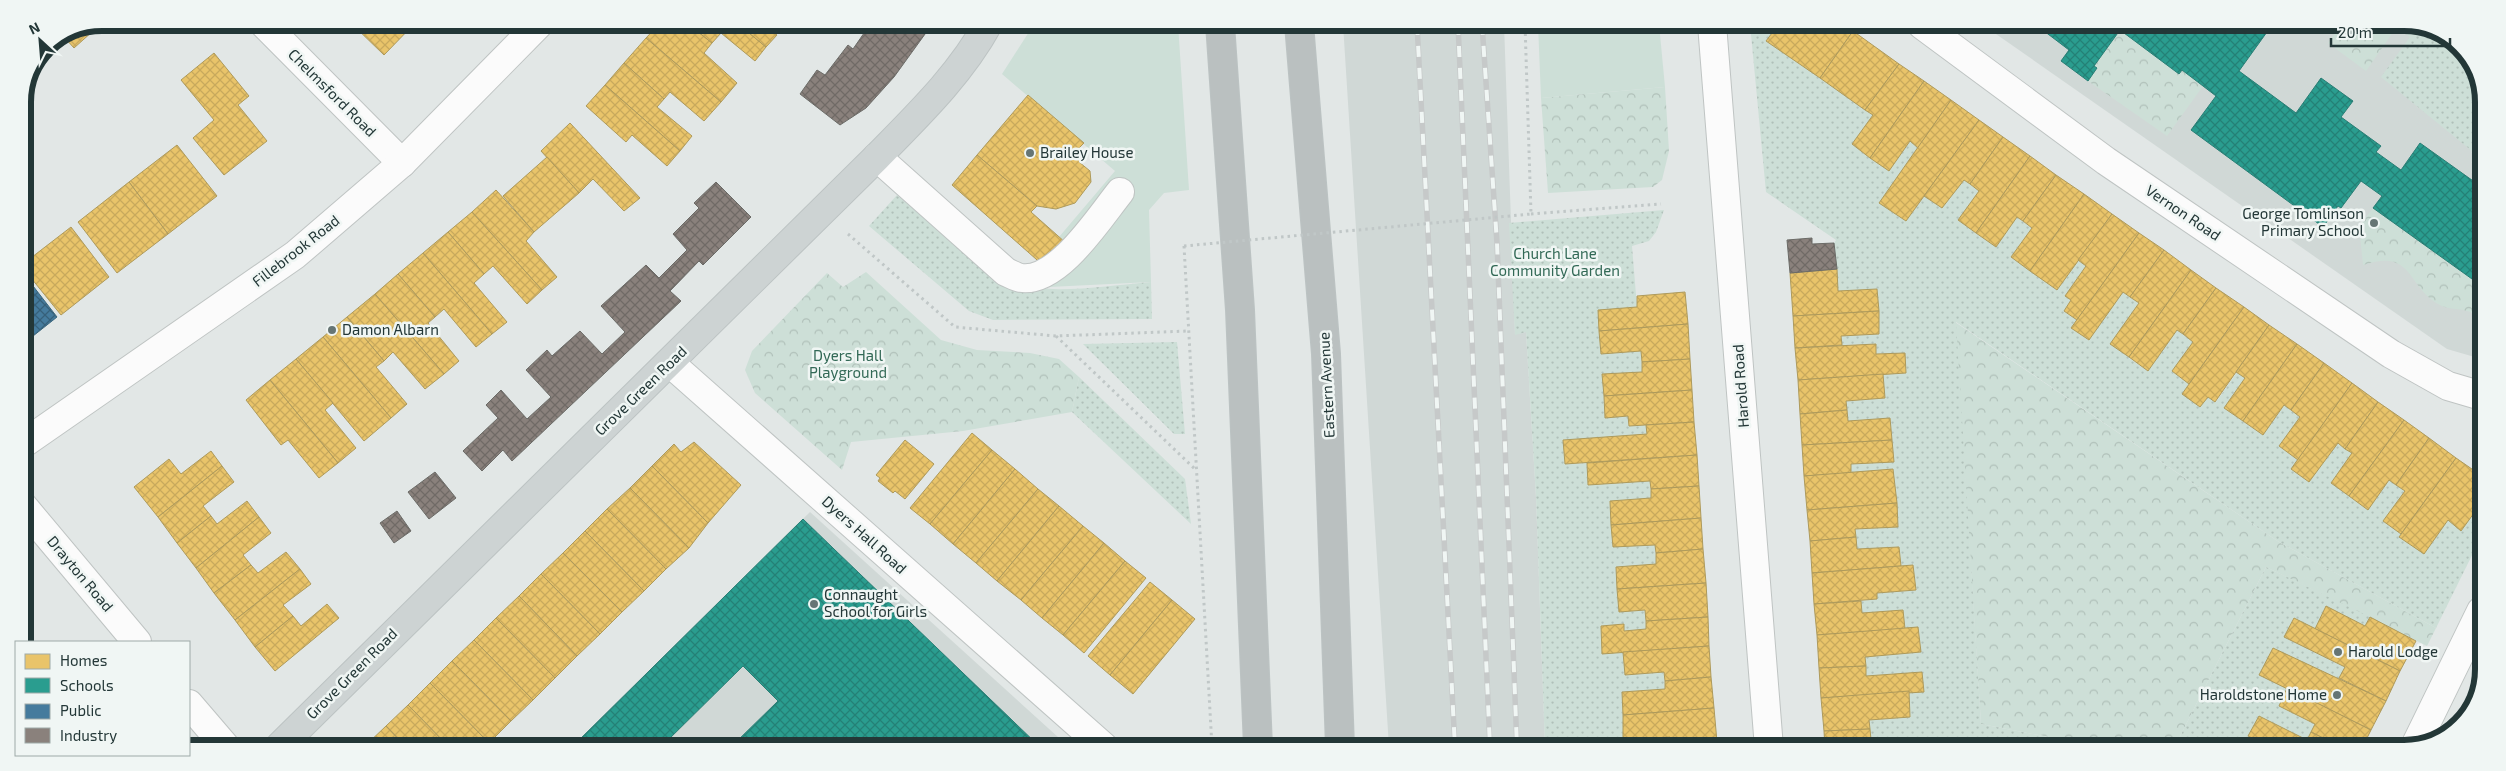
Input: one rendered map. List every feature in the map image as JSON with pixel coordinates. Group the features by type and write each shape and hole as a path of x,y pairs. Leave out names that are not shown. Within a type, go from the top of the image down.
{"highway":[{"path":"1220,31 1240,310 1258,740"},
{"name":"Eastern Avenue","path":"1300,31 1326,354 1340,740"}],"main road":[{"name":"Grove Green Road","path":"286,740 374,651 670,363 877,157 930,103 967,58 984,31"}],"street":[{"name":"Chelmsford Road","path":"270,31 402,163"},
{"name":"Fillebrook Road","path":"31,438 294,256 402,163 532,31"},
{"name":"Harold Road","path":"1713,31 1768,740"},
{"name":"Vernon Road","path":"1930,31 2106,161 2391,354 2448,386 2475,394"},
{"path":"877,157 1006,272 1022,278 1045,273 1061,263 1120,192"},
{"name":"Dyers Hall Road","path":"670,363 1096,740"},
{"name":"Drayton Road","path":"31,516 136,641"},
{"path":"2419,738 2475,623"},
{"path":"190,705 220,740"}],"path":[{"path":"1525,31 1531,214"},
{"path":"1212,740 1184,246 1531,214 1662,204"},
{"path":"843,230 955,327 1056,336 1189,331"},
{"path":"1056,336 1196,470"}],"shaded area":[{"path":"1343,31 1504,31 1515,334 1526,332 1536,497 1545,740 1389,740"},
{"name":"George Tomlinson Primary School","path":"1992,31 2404,31 2422,34 2443,43 2454,52 2465,67 2471,79 2475,97 2475,357 2447,349"},
{"name":"Connaught School for Girls","path":"810,512 1061,740 579,740"}],"green space":[{"path":"1030,31 1178,31 1189,190 1164,193 1149,210 1151,282 1049,287 1045,267 1066,242 1059,237 1115,171 1002,74"},
{"path":"1538,31 1660,31 1665,87 1541,98"},
{"path":"1751,31 1774,31 1767,41 1873,115 1852,144 1870,158 1910,141 1918,148 1879,203 1906,221 1924,196 1942,208 1964,180 1979,191 1958,220 1996,247 2017,217 2032,228 2011,257 2057,290 2078,260 2086,266 2065,296 2071,300 2064,311 2077,320 2071,328 2088,340 2123,292 2139,303 2110,344 2137,346 2129,358 2148,371 2177,330 2193,342 2172,371 2189,384 2182,394 2208,397 2216,402 2237,372 2245,378 2224,408 2263,435 2284,405 2300,417 2279,446 2298,460 2291,469 2309,482 2338,443 2352,453 2331,483 2368,510 2389,480 2405,491 2384,521 2401,534 2400,537 2424,554 2448,520 2461,530 2475,511 2475,549 2436,628 2279,542 1956,322 1981,724 2064,740 1912,740 1912,738 1871,740 1869,720 1910,717 1909,691 1924,692 1922,673 1866,676 1865,657 1921,651 1918,627 1905,629 1903,610 1862,613 1861,601 1877,599 1877,593 1916,590 1913,565 1901,566 1899,547 1857,549 1855,529 1898,527 1893,469 1851,473 1851,464 1894,461 1890,418 1848,421 1846,401 1885,398 1883,374 1906,373 1905,353 1876,354 1875,344 1842,345 1841,336 1879,334 1877,289 1838,291 1834,243 1836,240 1766,192"},
{"path":"2119,31 2121,31 2179,73 2182,70 2203,86 2167,136 2088,81 2097,69 2094,66"},
{"path":"2337,31 2394,31 2366,71 2328,43"},
{"path":"2402,31 2422,34 2443,43 2454,52 2465,67 2471,79 2475,97 2475,153 2381,77 2410,37"},
{"path":"1665,87 1669,151 1662,180 1653,187 1548,193 1541,98"},
{"path":"897,195 998,280 1016,285 1054,289 1093,288 1151,282 1152,319 993,320 969,311 869,226"},
{"path":"2373,208 2472,278 2475,274 2475,313 2447,308 2438,304 2420,288 2407,271 2391,261 2379,261 2363,265 2359,226"},
{"name":"Church Lane Community Garden","path":"1664,210 1656,232 1649,241 1632,246 1637,307 1598,311 1601,354 1641,351 1642,372 1603,374 1605,417 1628,416 1629,426 1646,425 1647,434 1563,441 1565,464 1587,463 1588,485 1650,481 1651,498 1610,502 1613,547 1655,545 1656,564 1616,567 1619,612 1645,610 1646,629 1624,631 1624,624 1601,626 1602,653 1623,652 1625,675 1664,672 1665,689 1622,692 1623,715 1670,737 1670,740 1545,740 1536,497 1526,332 1515,335 1509,223"},
{"name":"Dyers Hall Playground","path":"866,272 941,340 977,350 1030,353 1059,359 1079,377 1072,412 963,431 851,442 842,470 755,393 745,370 752,351 827,273 843,287"},
{"path":"1955,322 2279,542 2436,628 2427,646 2266,567 2178,740 2064,740 1981,724"},
{"path":"1177,342 1185,434 1174,434 1083,344"},
{"path":"1079,377 1185,479 1191,524 1072,412"},
{"path":"2266,567 2370,617 2365,626 2326,606 2315,629 2293,619 2285,637 2345,667 2338,680 2273,648 2260,675 2287,688 2279,706 2315,724 2307,740 2259,716 2249,736 2255,740 2178,740"}],"building: Homes":[{"path":"359,31 407,31 384,55"},
{"path":"653,31 697,31 712,43 704,53 737,83 721,102 646,38"},
{"path":"697,31 747,31 766,47 755,61 721,33 712,43"},
{"path":"747,31 772,31 777,35 766,47"},
{"path":"1774,31 1853,31 1820,78 1766,41"},
{"path":"1853,31 1899,64 1865,110 1820,78"},
{"path":"91,33 74,48 67,41 75,37"},
{"path":"646,38 721,102 704,121 670,92 664,99 624,63"},
{"path":"214,53 249,96 238,105 267,141 224,175 193,138 214,120 181,80"},
{"path":"624,63 664,99 657,107 692,136 680,151 605,85"},
{"path":"1899,64 1924,81 1870,158 1852,144 1873,115 1865,110"},
{"path":"1924,81 1951,100 1918,148 1910,141 1889,171 1870,158"},
{"path":"605,85 680,151 667,166 632,135 626,142 586,106"},
{"name":"Brailey House","path":"1028,95 1084,143 1077,150 1085,156 1079,162 1090,171 1091,182 1075,203 1056,209 1037,206 977,155"},
{"path":"1951,100 1979,120 1906,221 1879,203"},
{"path":"1979,120 2003,137 1970,184 1964,180 1942,208 1924,196"},
{"path":"570,123 640,198 624,211 593,179 579,193 541,151"},
{"path":"2003,137 2030,156 1976,233 1958,220 1979,191 1970,184"},
{"path":"177,145 217,196 168,234 129,182"},
{"path":"977,155 1037,206 1031,212 1066,243 1045,267 952,185"},
{"path":"2030,156 2056,175 2023,221 2017,217 1996,247 1976,233"},
{"path":"547,157 579,193 534,232 503,196"},
{"path":"2056,175 2084,194 2030,271 2011,257 2032,228 2023,221"},
{"path":"129,182 168,234 117,273 78,222"},
{"path":"496,190 534,232 526,241 557,277 542,290 472,212"},
{"path":"2084,194 2112,214 2057,290 2030,271"},
{"path":"472,212 542,290 527,304 493,266 484,274 448,232"},
{"path":"2112,214 2139,233 2077,320 2064,311 2071,300 2065,296 2086,266 2078,260"},
{"path":"71,227 109,277 61,315 31,278 31,258"},
{"path":"448,232 484,274 474,283 507,322 492,334 423,253"},
{"path":"2139,233 2164,250 2130,297 2123,292 2089,340 2071,328"},
{"path":"2164,250 2191,270 2129,357 2110,344 2139,303 2130,297"},
{"path":"423,253 492,334 476,347 444,309 435,317 398,274"},
{"path":"1837,269 1838,291 1877,289 1879,311 1793,316 1790,273"},
{"path":"2191,270 2216,288 2183,334 2177,330 2148,371 2129,357"},
{"path":"398,274 435,317 428,323 459,361 444,374 375,294"},
{"path":"2216,288 2244,307 2189,384 2172,371 2193,342 2183,334"},
{"path":"1685,292 1688,324 1599,331 1598,310 1637,307 1637,296"},
{"path":"375,294 444,374 425,389 393,352 384,361 347,317"},
{"path":"2244,307 2269,325 2215,402 2208,397 2200,407 2182,394"},
{"path":"1879,311 1879,334 1841,336 1842,345 1795,348 1793,316"},
{"path":"347,317 384,361 376,367 407,404 391,418 323,337"},
{"path":"1688,324 1690,359 1642,362 1641,351 1601,354 1599,331"},
{"path":"2269,325 2297,344 2243,421 2224,408 2245,378 2236,372"},
{"path":"323,337 391,418 364,441 296,359"},
{"path":"1876,344 1876,354 1905,353 1906,373 1798,380 1795,348"},
{"path":"2297,344 2324,363 2291,410 2284,405 2263,435 2243,421"},
{"path":"296,359 333,403 325,410 356,448 338,463 270,380"},
{"path":"1690,359 1692,390 1604,396 1602,374 1642,372 1642,362"},
{"path":"2324,363 2352,383 2298,460 2279,446 2300,417 2291,410"},
{"path":"1883,374 1885,398 1846,401 1847,410 1800,414 1798,380"},
{"path":"270,380 338,463 319,478 288,440 281,445 246,400"},
{"path":"2352,383 2378,402 2345,449 2338,443 2309,482 2291,469"},
{"path":"1692,390 1694,422 1629,426 1628,416 1605,418 1604,396"},
{"path":"2378,402 2404,420 2349,496 2331,483 2352,453 2345,449"},
{"path":"1847,410 1848,421 1890,418 1892,440 1802,445 1800,414"},
{"path":"2404,420 2429,438 2396,485 2389,480 2368,510 2349,496"},
{"path":"1694,422 1697,455 1565,464 1563,440 1647,434 1646,425"},
{"path":"972,433 992,450 930,524 910,508"},
{"path":"2429,438 2456,458 2401,534 2383,521 2405,491 2396,485"},
{"path":"905,440 934,464 905,499 895,491 893,493 878,481 880,478 876,475"},
{"path":"1892,440 1894,462 1851,464 1851,473 1804,476 1802,445"},
{"path":"694,442 741,485 708,523 652,466 674,444 681,452"},
{"path":"992,450 1015,469 953,544 930,524"},
{"path":"211,451 222,466 158,517 134,487 169,459 181,474"},
{"path":"1697,455 1699,486 1651,489 1650,481 1588,485 1587,463"},
{"path":"2456,458 2475,471 2475,512 2461,531 2448,520 2424,554 2399,537"},
{"path":"222,466 234,482 203,506 211,516 177,543 158,517"},
{"path":"652,466 708,523 689,548 630,488"},
{"path":"1015,469 1038,489 976,563 953,544"},
{"path":"1893,469 1897,503 1807,510 1804,476"},
{"path":"1699,486 1701,518 1611,525 1610,501 1651,498 1651,489"},
{"path":"630,488 689,548 666,569 607,509"},
{"path":"1038,489 1059,506 997,581 976,563"},
{"path":"247,501 259,517 196,568 177,543 211,516 217,524"},
{"path":"1897,503 1898,527 1855,529 1856,537 1810,541 1807,510"},
{"path":"1059,506 1083,526 1021,600 997,581"},
{"path":"607,509 666,569 644,591 585,531"},
{"path":"259,517 271,533 243,555 251,565 214,593 196,568"},
{"path":"1701,518 1703,549 1656,553 1655,545 1613,547 1611,525"},
{"path":"1083,526 1104,543 1042,618 1021,600"},
{"path":"585,531 644,591 622,612 563,553"},
{"path":"1856,537 1857,549 1899,547 1901,566 1812,573 1810,541"},
{"path":"1104,543 1125,561 1063,635 1042,618"},
{"path":"1703,549 1706,583 1617,589 1616,567 1656,564 1656,553"},
{"path":"286,552 300,569 235,620 214,593 251,565 258,573"},
{"path":"563,553 622,612 600,634 541,574"},
{"path":"1125,561 1146,578 1084,653 1063,635"},
{"path":"1913,565 1916,590 1877,593 1877,599 1814,604 1812,573"},
{"path":"300,569 311,584 283,605 293,616 255,647 235,620"},
{"path":"541,574 600,634 577,656 519,596"},
{"path":"1150,582 1172,600 1110,675 1088,656"},
{"path":"1706,583 1708,617 1646,621 1645,610 1619,612 1617,589"},
{"path":"519,596 577,656 555,678 496,618"},
{"path":"1172,600 1195,619 1133,694 1110,675"},
{"path":"1861,601 1862,613 1903,610 1905,629 1817,635 1814,604"},
{"path":"327,604 339,618 275,671 255,647 293,616 301,626"},
{"path":"2326,606 2365,626 2370,617 2416,641 2400,671 2315,629"},
{"path":"1708,617 1709,646 1602,654 1601,626 1624,624 1624,631 1646,629 1646,621"},
{"path":"496,618 555,678 533,700 474,640"},
{"name":"Harold Lodge","path":"2294,618 2400,671 2386,701 2339,678 2345,667 2284,637"},
{"path":"1918,627 1921,652 1865,657 1866,666 1819,668 1817,635"},
{"path":"474,640 533,700 511,721 452,661"},
{"path":"1709,646 1711,677 1665,681 1664,672 1625,675 1623,652"},
{"name":"Haroldstone Home","path":"2273,648 2386,701 2371,730 2259,675"},
{"path":"452,661 511,721 492,740 486,740 430,683"},
{"path":"1866,666 1866,676 1922,672 1924,692 1821,698 1819,668"},
{"path":"1711,677 1714,708 1623,715 1622,692 1665,689 1665,681"},
{"path":"430,683 486,740 442,740 408,705"},
{"path":"2287,688 2371,730 2366,740 2327,740 2311,732 2315,724 2279,706"},
{"path":"1909,691 1910,717 1869,720 1870,729 1824,731 1821,698"},
{"path":"408,705 442,740 399,740 386,726"},
{"path":"1714,708 1717,740 1670,740 1670,737 1623,740 1623,715"},
{"path":"2259,716 2307,740 2256,740 2248,736"},
{"path":"386,726 399,740 371,740"},
{"path":"1870,729 1871,740 1825,740 1824,731"},
{"path":"2311,732 2327,740 2307,740"},
{"path":"1912,738 1912,740 1871,740"}],"building: Schools":[{"path":"2044,31 2119,31 2094,66 2097,68 2088,81 2061,61 2069,50"},
{"path":"2121,31 2268,31 2239,71 2296,113 2321,78 2353,101 2341,117 2381,146 2376,152 2401,170 2420,143 2475,182 2475,275 2472,279 2373,208 2382,196 2361,181 2341,208 2338,206 2323,227 2191,130 2216,96 2182,70 2179,74"},
{"name":"Connaught School for Girls","path":"803,519 1033,740 738,740 778,701 743,666 668,740 579,740"}],"building: Public":[{"path":"31,283 57,317 31,338"}],"building: Industry":[{"path":"865,31 927,31 894,77 866,108 840,125 800,94 817,70 825,75 848,45 853,49"},
{"path":"716,182 751,217 703,265 699,261 670,291 681,301 512,461 503,450 482,471 463,451 498,418 486,405 501,390 527,419 551,397 526,370 547,350 552,356 580,331 602,354 625,332 601,306 646,265 659,278 687,250 673,234 699,208 694,203"},
{"path":"1812,238 1812,244 1834,243 1837,269 1790,273 1787,240"},
{"path":"435,472 456,498 429,519 408,492"},
{"path":"397,511 411,531 394,543 380,523"}],"railway":[{"path":"1417,31 1455,740"},
{"path":"1458,31 1490,740"},
{"path":"1482,31 1497,243 1517,740"}],"place":[{"name":"Brailey House","path":"1030,153"},
{"name":"George Tomlinson Primary School","path":"2374,223"},
{"name":"Damon Albarn","path":"332,330"},
{"name":"Connaught School for Girls","path":"814,604"},
{"name":"Harold Lodge","path":"2338,652"},
{"name":"Haroldstone Home","path":"2337,695"}]}
